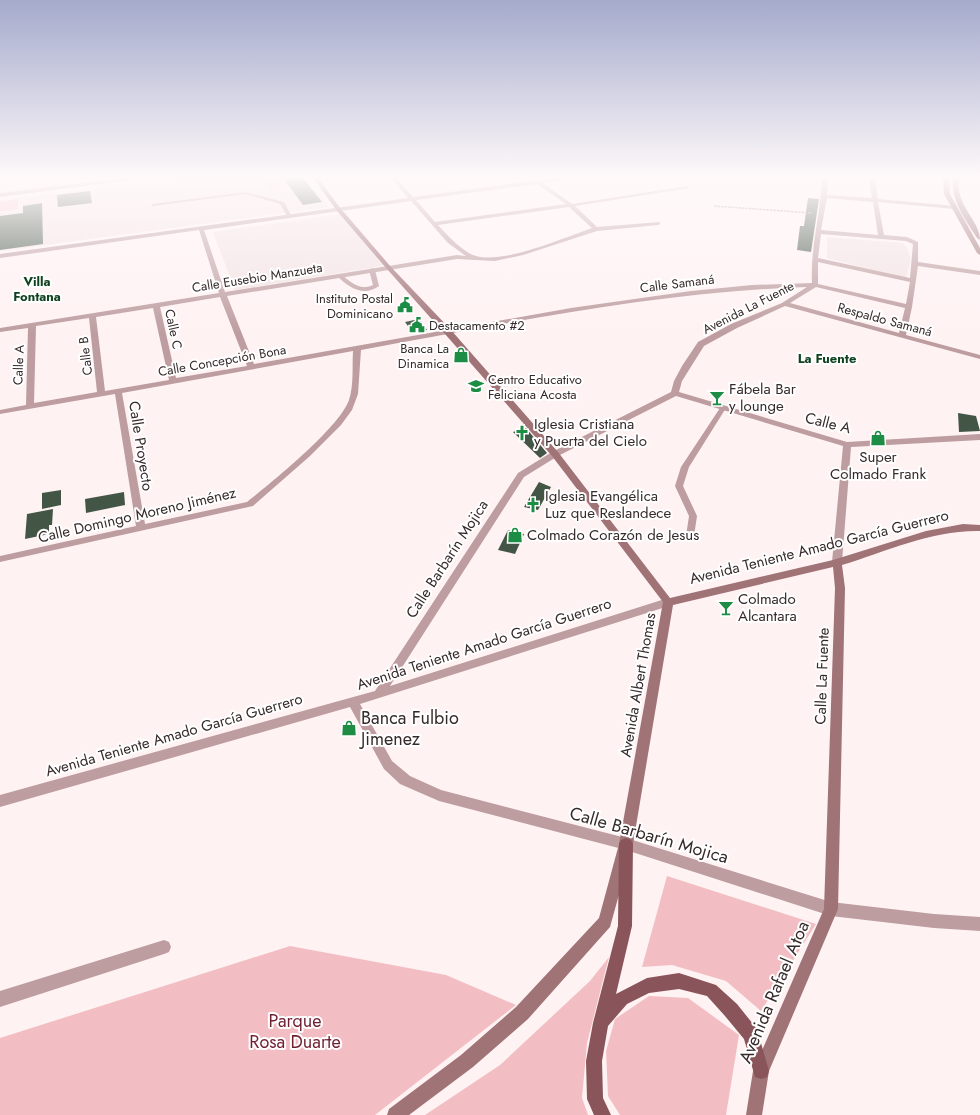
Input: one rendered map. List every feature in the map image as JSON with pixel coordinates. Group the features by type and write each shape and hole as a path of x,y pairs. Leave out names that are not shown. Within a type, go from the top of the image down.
{"main road":[{"name":"Avenida Albert Thomas","path":"356,230 555,454 668,602 626,844 605,922 522,1013 467,1061 395,1115"},
{"path":"967,230 980,253"},
{"name":"Avenida Teniente Amado García Guerrero","path":"668,602 837,562 920,536 969,527 980,528"},
{"name":"Calle La Fuente","path":"831,909 840,588 837,562"},
{"path":"603,1115 595,1099 594,1061 601,1023 625,926 626,844"},
{"name":"Avenida Rafael Atoa","path":"754,1115 761,1071 831,909"},
{"path":"601,1023 622,998 647,986 679,982 711,990 731,1010 751,1035 761,1071"}],"street":[{"path":"0,256 193,230"},
{"path":"201,230 223,294 251,368"},
{"path":"439,230 450,242 474,258"},
{"name":"Calle Eusebio Manzueta","path":"0,330 457,257 495,259 521,254 590,230"},
{"path":"880,230 881,236"},
{"path":"818,232 881,236 907,239 916,243 916,264 909,307 902,336"},
{"name":"Avenida La Fuente","path":"674,393 686,366 702,344 734,326 784,304 815,285 815,259 818,232"},
{"path":"815,259 913,281"},
{"path":"916,264 980,273"},
{"name":"Calle Samaná","path":"448,332 571,310 691,293 752,287 815,285 909,307"},
{"name":"Respaldo Samaná","path":"784,304 980,357"},
{"name":"Calle C","path":"156,305 173,382"},
{"name":"Calle B","path":"92,315 101,394"},
{"name":"Calle A","path":"30,407 32,324"},
{"name":"Calle Concepción Bona","path":"0,412 448,332"},
{"name":"Calle Domingo Moreno Jiménez","path":"0,559 250,504 264,493 339,423 353,402 357,348"},
{"name":"Calle Proyecto","path":"118,391 141,529"},
{"path":"555,454 674,393"},
{"name":"Calle A","path":"674,393 848,445 980,437"},
{"name":"Calle La Fuente","path":"837,562 848,445"},
{"name":"Calle Barbarín Mojica","path":"379,694 520,475 555,454"},
{"name":"Avenida Teniente Amado García Guerrero","path":"0,801 353,702 668,602"},
{"name":"Calle Barbarín Mojica","path":"353,702 388,765 405,780 439,795 626,844 831,909 934,921 980,924"},
{"path":"0,999 164,947"}],"lane":[{"path":"340,276 355,289 371,289 376,286 372,270"},
{"path":"690,536 693,516 680,486 685,468 722,408"}],"shaded area":[{"path":"0,230 157,230 0,251"},
{"path":"227,230 360,230 388,265 235,290 213,232"},
{"path":"827,237 903,243 907,248 911,259 906,278 827,258"}],"green space":[{"path":"667,876 816,924 761,1011 726,981 672,965 642,967"},
{"name":"Parque Rosa Duarte","path":"290,946 446,975 516,1005 375,1115 0,1115 0,1038"},
{"path":"609,957 587,1043 582,1098 588,1115 425,1115 500,1065 590,981"},
{"path":"649,996 688,998 739,1035 726,1115 620,1115 608,1096 606,1051 615,1019"}],"building":[{"path":"0,230 43,230 43,244 0,250"},
{"path":"799,230 814,230 811,252 797,250"},
{"name":"Destacamento #2","path":"419,319 427,330 413,333 405,322"},
{"path":"958,413 976,416 980,431 959,432"},
{"path":"526,428 547,453 540,458 513,432"},
{"path":"539,482 551,487 538,510 524,507"},
{"path":"61,490 61,505 42,509 42,493"},
{"path":"124,492 125,505 86,513 85,499"},
{"path":"53,509 52,525 49,525 49,534 25,539 27,514"},
{"path":"508,530 524,534 515,554 498,550"}],"place":[{"name":"Instituto Postal Dominicano","path":"405,305"},
{"name":"Destacamento #2","path":"417,325"},
{"name":"Banca La Dinamica","path":"461,355"},
{"name":"Centro Educativo Feliciana Acosta","path":"476,386"},
{"name":"Fábela Bar y lounge","path":"717,398"},
{"name":"Iglesia Cristiana y Puerta del Cielo","path":"522,433"},
{"name":"Super Colmado Frank","path":"878,438"},
{"name":"Iglesia Evangélica Luz que Reslandece","path":"533,505"},
{"name":"Colmado Corazón de Jesus","path":"515,535"},
{"name":"Colmado Alcantara","path":"726,608"},
{"name":"Banca Fulbio Jimenez","path":"349,728"}],"district":[{"name":"Villa Fontana","path":"37,288"},
{"name":"La Fuente","path":"827,358"}]}
